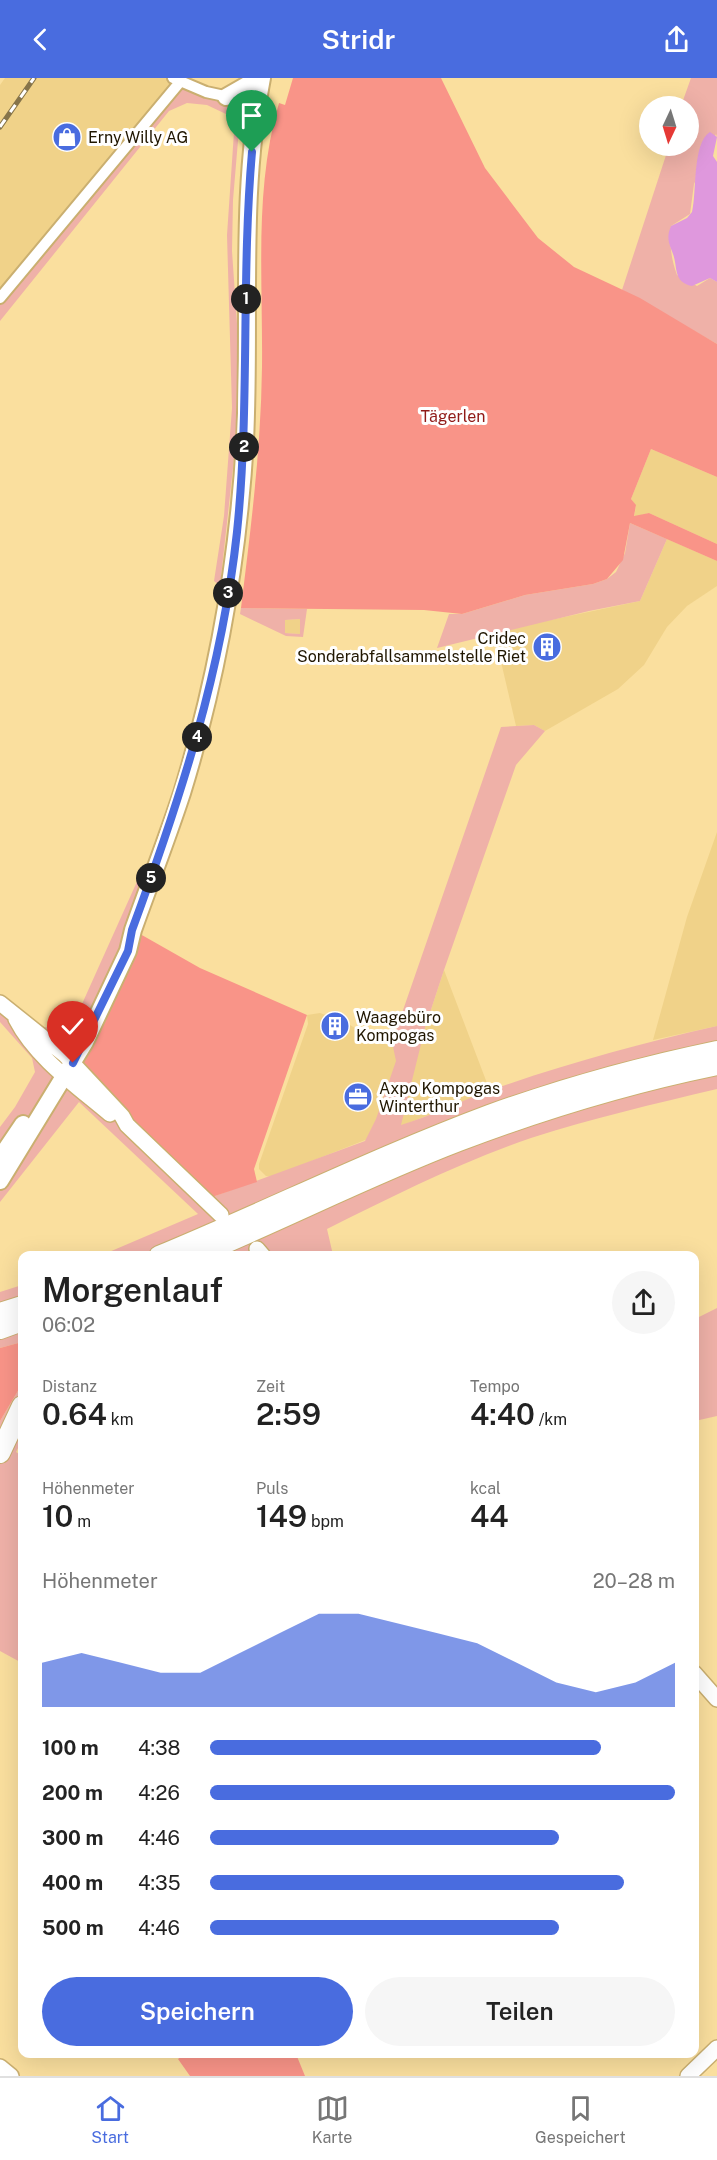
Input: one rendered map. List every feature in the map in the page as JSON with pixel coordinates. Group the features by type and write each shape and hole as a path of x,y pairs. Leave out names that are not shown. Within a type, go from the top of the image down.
{"highway":[{"path":"170,1251 385,1157 489,1115 600,1079 717,1051"},
{"path":"207,1251 396,1167 497,1127 617,1089 717,1065"},
{"path":"214,1251 232,1240"},
{"path":"0,1313 18,1307"},
{"path":"0,1329 18,1322"},
{"path":"0,1453 18,1415"}],"main road":[{"path":"226,97 261,78"},
{"path":"0,1180 65,1066 118,946 132,930 189,766 211,683 230,580 244,441 247,213 261,78"},
{"path":"0,1003 16,1019 32,1028 116,1120 128,1125 221,1215"},
{"path":"0,1158 65,1066"},
{"path":"699,1679 717,1699"},
{"path":"688,2076 717,2048"},
{"path":"0,2067 11,2076"}],"street":[{"path":"0,298 176,80 226,97 257,103"}],"shaded area":[{"path":"5,78 173,78 180,82 0,298 0,85"},
{"path":"691,78 717,78 717,137 716,134 694,184 690,214 671,226 670,238 677,275 697,286 710,278 717,282 717,344 622,290 666,156 699,156 699,96 685,96"},
{"path":"180,82 238,100 242,120 239,129 233,200 232,251 238,338 236,441 220,586 214,581 224,516 232,408 227,235 234,132 228,115 207,105 187,103 169,111 0,321 0,298"},
{"path":"710,132 717,137 713,156 717,162 717,282 710,278 692,286 682,281 677,274 668,237 671,226 687,218 692,212 696,169 700,146"},
{"path":"651,449 717,477 717,544 649,513 634,517 636,506 631,499"},
{"path":"630,523 667,539 640,601 437,648 449,614 462,614 525,595 593,584 607,579 616,572 625,553"},
{"path":"667,539 717,561 717,586 687,606 667,627 644,665 618,689 545,731 534,725 516,726 494,632 640,601"},
{"path":"241,608 307,609 303,637 286,636 240,614","holes":["300,619 300,634 285,633 285,620"]},
{"path":"300,619 300,634 285,633 285,620"},
{"path":"534,725 545,731 516,765 425,1028 401,1125 547,1071 717,1026 717,1089 554,1131 505,1147 402,1192 327,1229 332,1251 111,1251 198,1214 79,1102 0,1202 0,1127 15,1107 35,1072 32,1058 0,1022 0,1001 32,1028 66,1026 82,1004 144,866 162,850 133,930 208,1202 215,1196 365,1141 376,1119 396,1061 392,1042 501,727"},
{"path":"717,832 717,1026 653,1040 687,917"},
{"path":"444,970 490,1091 271,1177 266,1176 259,1169 259,1164 308,1024 307,1015 320,1013 345,1022 380,1043 400,1047 425,1028"},
{"path":"18,1286 18,1343 0,1348 0,1292"},
{"path":"717,1308 717,1416 699,1420 699,1384 699,1317"},
{"path":"18,1391 18,1448 16,1452 18,1453 18,1661 0,1651 0,1421"}],"green space":[{"name":"Tägerlen","path":"293,78 441,78 485,168 538,238 574,267 640,298 717,344 717,477 651,449 631,499 636,505 634,516 649,513 717,544 717,561 630,523 623,560 607,579 593,584 525,595 462,614 424,610 241,608 260,427 262,234 266,168 279,103 285,105"},
{"path":"133,930 200,968 307,1015 254,1169 257,1182 215,1196 208,1203 73,1063"},
{"path":"18,1343 18,1391 0,1421 0,1348"},
{"path":"298,2058 305,2076 190,2076 178,2059"}],"railway":[{"path":"0,127 34,78"}],"place":[{"name":"Erny Willy AG","path":"67,137"},
{"name":"Cridec Sonderabfallsammelstelle Riet","path":"547,647"},
{"name":"Waagebüro Kompogas","path":"335,1026"},
{"name":"Axpo Kompogas Winterthur","path":"358,1097"}],"route":[{"path":"73,1063 128,951 132,930 181,794 219,645 237,534 244,441 247,364 247,213 252,152"}]}
